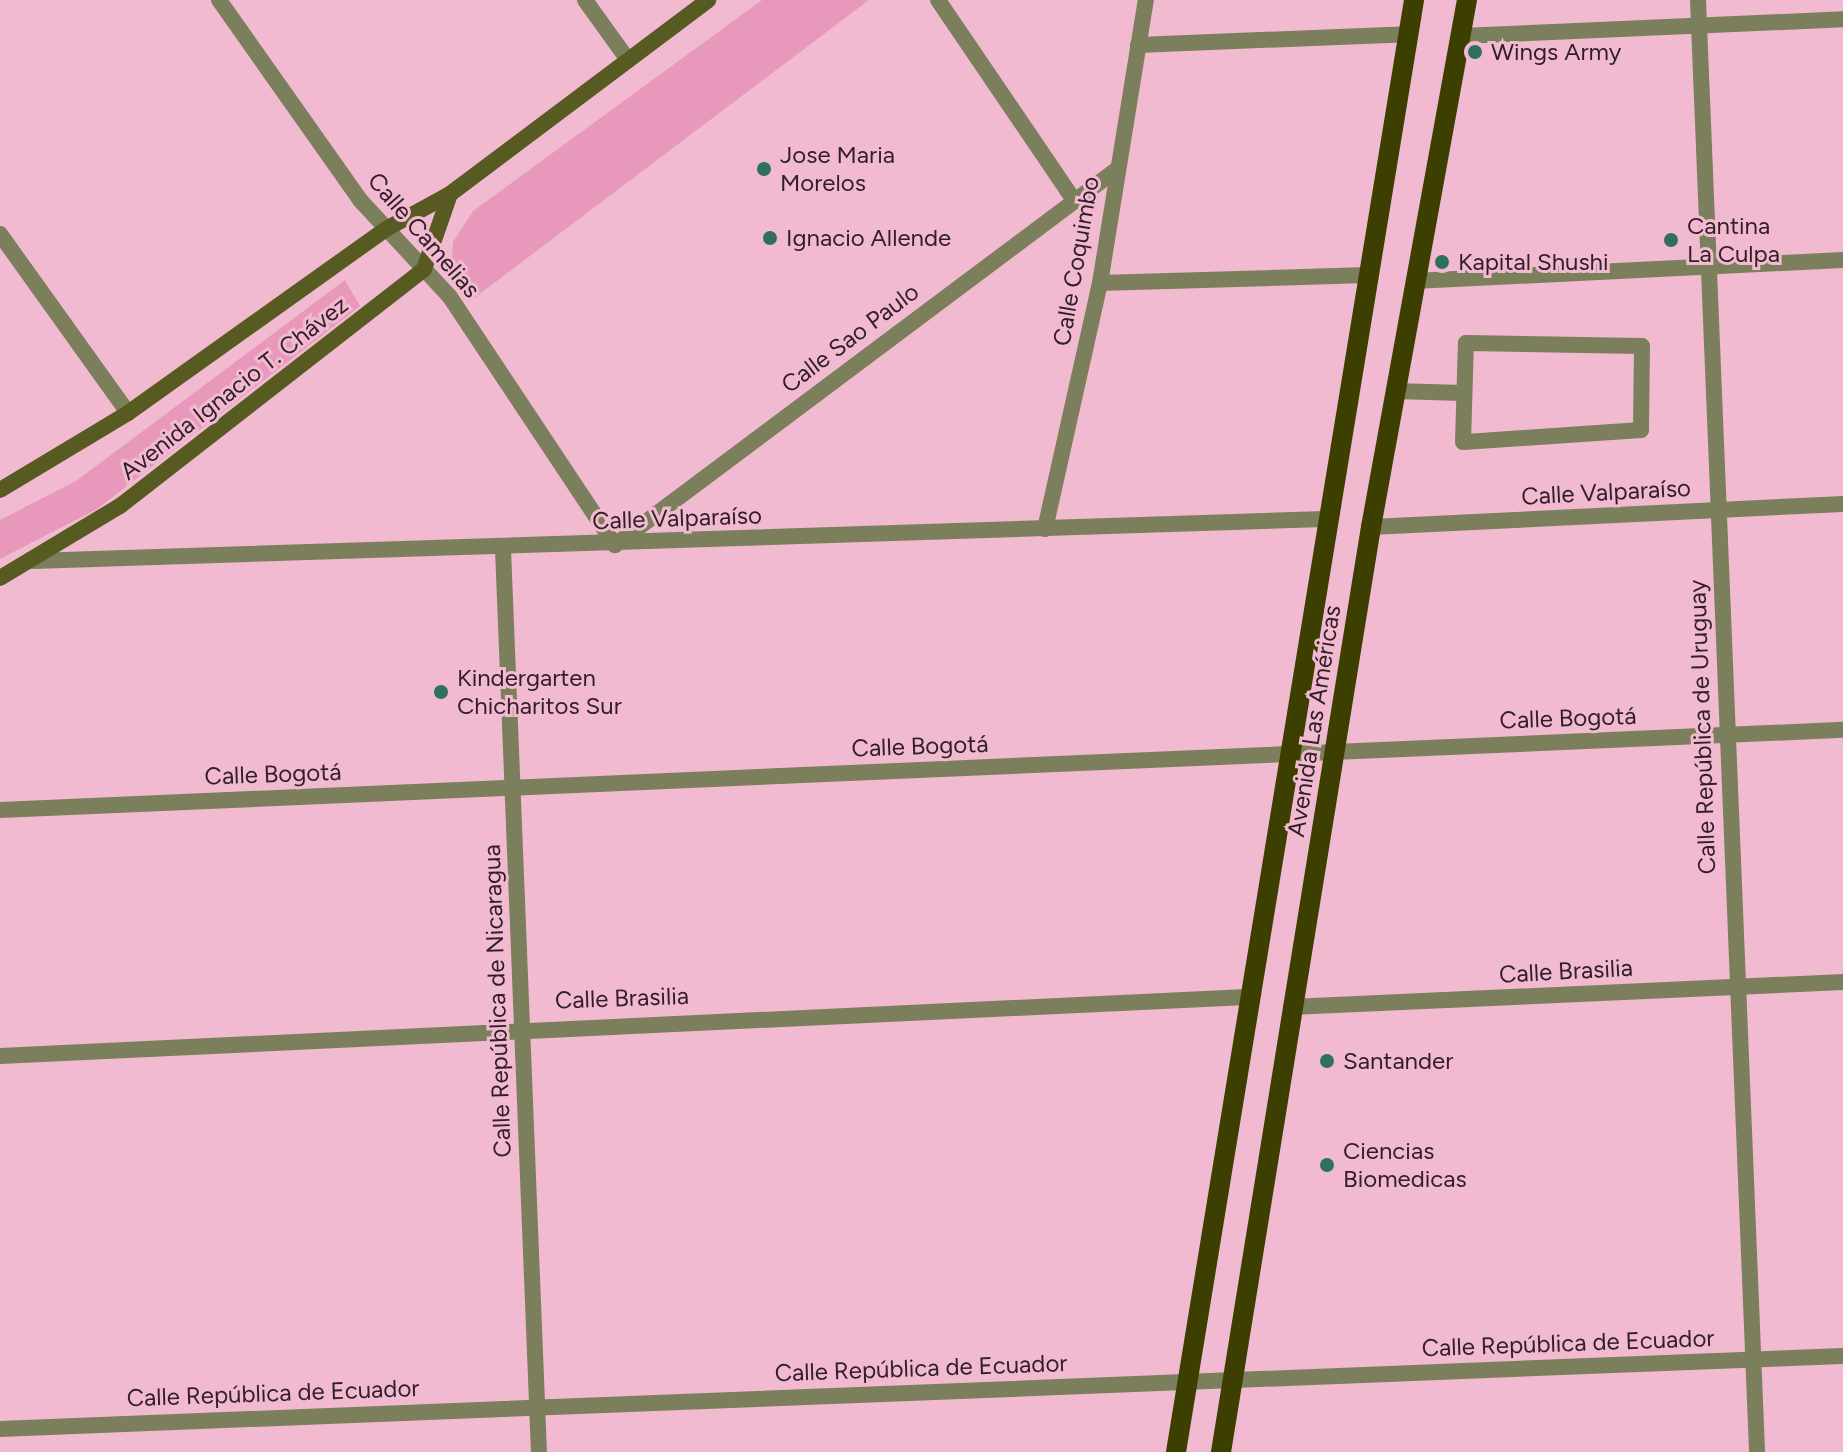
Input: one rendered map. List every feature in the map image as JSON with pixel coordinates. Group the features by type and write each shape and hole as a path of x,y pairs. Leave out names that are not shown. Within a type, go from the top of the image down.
{"main road":[{"name":"Avenida Ignacio T. Chávez","path":"0,490 128,413 386,229 450,194 708,0"},
{"name":"Avenida Las Américas","path":"1176,1452 1247,997 1289,754 1323,519 1414,0"},
{"name":"Avenida Las Américas","path":"1221,1452 1291,1007 1337,752 1371,527 1467,0"},
{"path":"424,269 450,194"},
{"name":"Avenida Ignacio T. Chávez","path":"0,578 33,561 120,506 424,269"}],"street":[{"name":"Calle Camelias","path":"219,0 386,229 424,269 615,545"},
{"path":"585,0 628,60"},
{"path":"938,0 1074,200"},
{"name":"Calle Coquimbo","path":"1045,529 1100,283 1146,0"},
{"name":"Calle República de Uruguay","path":"1698,0 1757,1452"},
{"path":"1461,36 1843,19"},
{"path":"1138,45 1407,34"},
{"name":"Calle Sao Paulo","path":"615,545 1116,170"},
{"path":"0,234 128,413"},
{"path":"1414,281 1843,260"},
{"path":"1100,283 1368,275"},
{"path":"1466,343 1642,346 1641,430 1463,442 1463,393 1466,343"},
{"path":"1395,391 1463,393"},
{"name":"Calle Valparaíso","path":"1371,527 1843,504"},
{"name":"Calle Valparaíso","path":"33,561 503,549 1323,519"},
{"name":"Calle República de Nicaragua","path":"503,549 539,1452"},
{"name":"Calle Bogotá","path":"0,810 1843,730"},
{"name":"Calle Brasilia","path":"1291,1007 1843,982"},
{"name":"Calle Brasilia","path":"0,1056 522,1026 1247,997"},
{"name":"Calle República de Ecuador","path":"0,1429 1843,1356"}],"shaded area":[{"path":"762,0 869,0 473,299 451,269 453,242 473,211"},
{"path":"345,280 360,306 97,509 0,559 0,520 76,481"}],"place":[{"name":"Wings Army","path":"1475,52"},
{"name":"Jose Maria Morelos","path":"764,169"},
{"name":"Ignacio Allende","path":"770,238"},
{"name":"Cantina La Culpa","path":"1671,240"},
{"name":"Kapital Shushi","path":"1442,262"},
{"name":"Kindergarten Chicharitos Sur","path":"441,692"},
{"name":"Santander","path":"1327,1061"},
{"name":"Ciencias Biomedicas","path":"1327,1165"}]}
